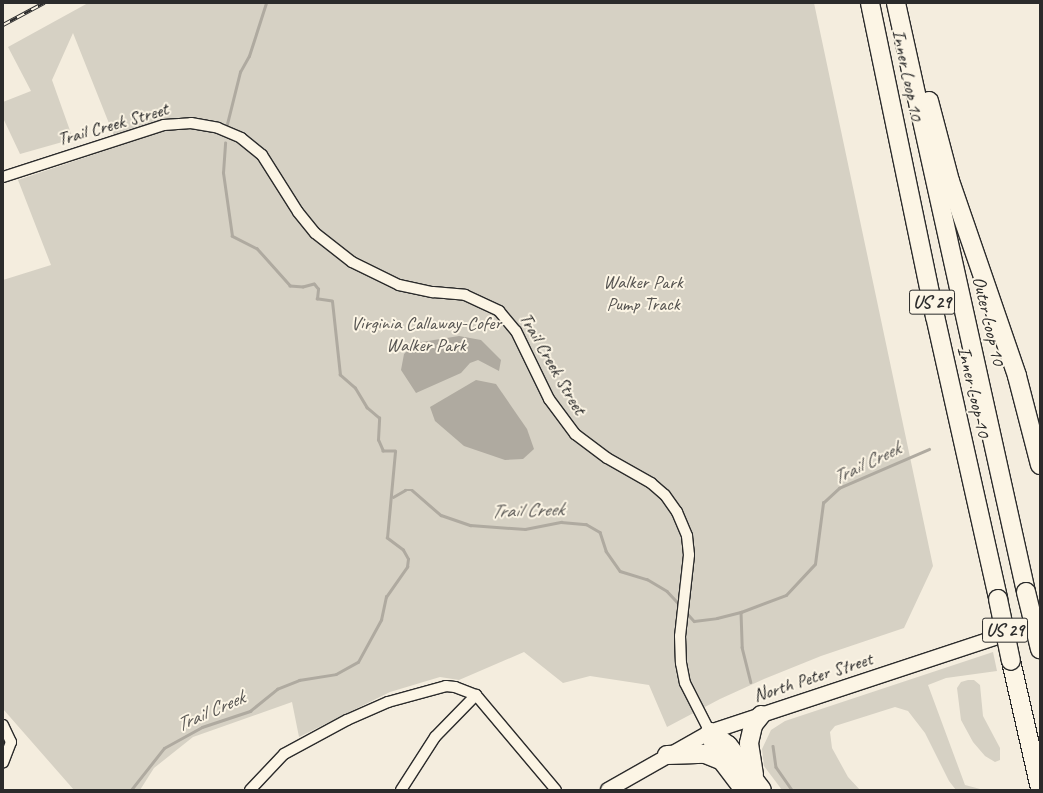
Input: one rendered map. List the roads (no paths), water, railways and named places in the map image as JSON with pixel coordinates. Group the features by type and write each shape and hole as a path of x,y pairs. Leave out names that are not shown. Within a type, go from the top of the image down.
{"highway":[{"name":"Inner Loop 10","path":"870,3 935,316 1040,789"},
{"name":"Outer Loop 10","path":"896,3 1026,592 1040,649"},
{"path":"906,3 950,181 1017,376 1040,465"},
{"path":"754,787 749,744 754,725 761,715"},
{"path":"710,732 728,745 754,787"},
{"path":"710,732 716,753 722,762"},
{"path":"1030,748 1032,790"},
{"path":"667,755 705,754 722,762 754,787"}],"street":[{"name":"Trail Creek Street","path":"3,177 164,125 191,123 230,132 262,155 298,212 315,233 352,262 399,285 433,292 465,295 499,310 516,331 549,399 575,434 607,458 651,483 665,495 677,512 687,536 688,574 680,636 681,663 685,683 710,732"},
{"name":"North Peter Street","path":"608,790 667,755 710,732 1040,623"},
{"path":"250,790 284,754 366,710 424,691 446,686 455,687 476,696 556,790"},
{"path":"401,790 434,737 476,696"},
{"path":"3,725 11,737 6,759"}],"waterway":[{"path":"226,128 240,72 249,56 266,3"},
{"name":"Trail Creek","path":"131,790 164,748 202,727 250,711 277,689 299,680 336,674 358,662 381,620 386,597 407,567 408,559 403,550 387,538 395,451 383,451 378,440 379,418 367,408 355,388 340,375 332,301 317,299 318,289 314,284 303,287 290,286 257,249 232,236 223,173 225,143"},
{"name":"Trail Creek","path":"686,612 694,621 717,618 741,612 786,595 815,564 823,503 839,488 929,449"},
{"name":"Trail Creek","path":"393,497 405,490 412,490 441,515 470,525 525,529 561,522 586,524 600,532 606,551 620,571 647,579 667,591 680,605"},
{"path":"741,612 742,647 751,682"},
{"path":"773,746 776,767 792,790"}],"railway":[{"path":"3,25 44,3"}],"park label":[{"name":"Walker Park Pump Track","path":"643,294"},
{"name":"Virginia Callaway-Cofer Walker Park","path":"426,335"}]}
